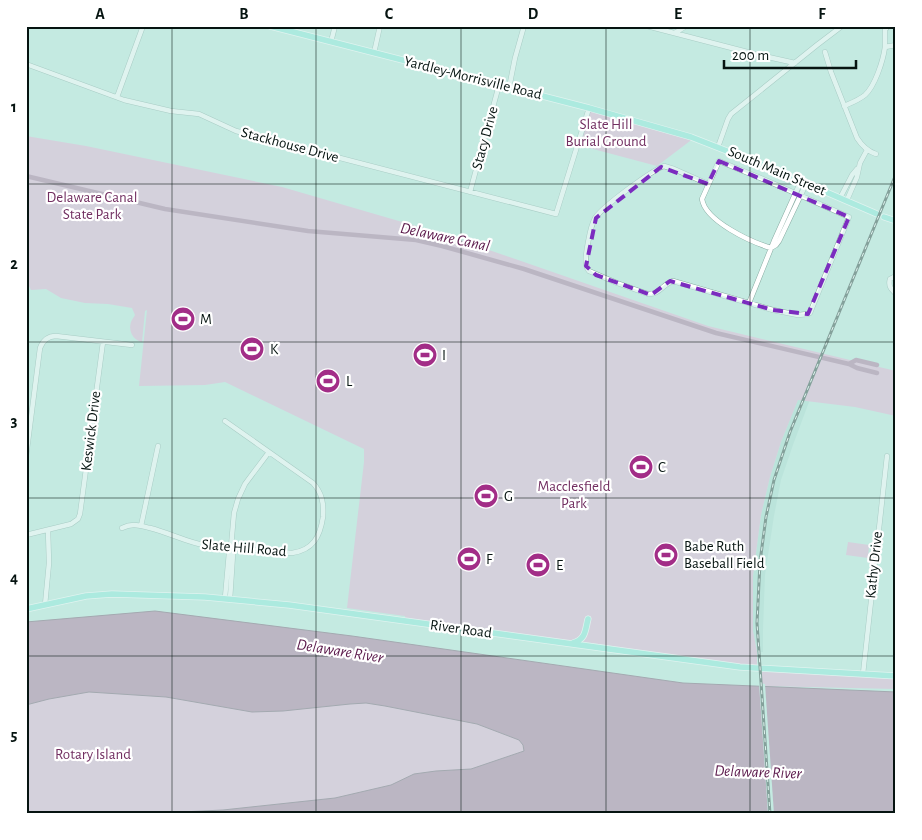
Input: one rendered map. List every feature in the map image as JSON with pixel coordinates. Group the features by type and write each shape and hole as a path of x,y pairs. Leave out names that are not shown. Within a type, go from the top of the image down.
{"main road":[{"name":"Yardley-Morrisville Road","path":"270,26 676,132"},
{"name":"South Main Street","path":"676,132 718,146 877,214"},
{"path":"884,216 896,221"},
{"name":"River Road","path":"26,610 86,596 112,594 227,598 740,667 896,676"},
{"path":"571,644 582,638 588,619 584,646"}],"street":[{"path":"117,97 143,26"},
{"path":"331,42 335,26"},
{"path":"374,53 380,26"},
{"path":"509,88 524,26"},
{"path":"647,26 795,63"},
{"path":"675,33 686,26"},
{"path":"718,146 731,114 842,26"},
{"path":"844,106 867,93 874,81 881,64 885,47 885,30 888,26"},
{"path":"885,47 896,45"},
{"path":"825,52 852,128 860,143 867,150 876,154"},
{"name":"Stackhouse Drive","path":"26,64 117,97 171,111 199,114 236,131 556,214 589,108"},
{"name":"Stacy Drive","path":"470,192 499,85"},
{"path":"840,198 867,150"},
{"path":"708,184 664,166 616,198 600,211 590,233 586,262 589,271 651,295 668,283 673,282 788,313 798,315 810,313 849,217 719,161 702,199 702,204 724,226 771,248"},
{"path":"847,200 857,177 858,168"},
{"path":"749,303 771,248 803,182"},
{"path":"896,276 890,279 889,287 896,294"},
{"path":"26,457 40,348 43,342 47,338 56,336 132,345"},
{"name":"Keswick Drive","path":"48,530 71,524 78,519 80,514 103,342"},
{"name":"Slate Hill Road","path":"122,528 134,525 142,526 197,544 296,552 312,545 318,536 322,523 323,504 320,492 313,483 225,421"},
{"path":"142,526 158,446"},
{"path":"227,598 233,554 231,547 234,513 238,499 245,484 269,452"},
{"name":"Kathy Drive","path":"862,674 887,456"},
{"path":"26,535 48,530 50,563 45,605"}],"highlighted area":[{"path":"719,161 849,217 808,314 773,310 670,281 651,295 596,275 586,266 596,218 661,167 708,184"}],"shaded area":[{"path":"811,367 823,371 809,402 781,480 765,575 763,652 757,652 753,631 753,576 761,515 781,442"}],"green space":[{"name":"Slate Hill Burial Ground","path":"589,108 694,138 657,166 578,145"},
{"path":"26,136 86,146 282,187 440,233 708,326 896,371 896,416 855,407 798,400 781,442 761,515 753,576 753,631 757,652 757,667 405,618 405,616 347,608 364,449 225,382 205,385 139,386 147,310 145,311 142,342 136,339 131,332 130,325 135,315 132,308 85,303 61,298 46,289 31,290 26,280"},
{"path":"848,542 869,545 868,558 846,555"},
{"path":"762,669 896,676 896,689 762,686"},
{"name":"Rotary Island","path":"89,692 166,697 252,712 366,703 477,724 519,740 523,745 524,751 471,769 414,774 391,785 335,798 223,810 139,814 26,814 26,705"}],"water":[{"name":"Delaware River","path":"155,611 352,636 683,683 896,692 896,814 139,814 223,810 335,798 391,785 414,774 471,769 524,751 523,745 519,740 477,724 366,703 252,712 166,697 89,692 26,705 26,622"}],"pier":[{"path":"759,683 765,684 774,814 768,814"}],"waterway":[{"name":"Delaware Canal","path":"26,176 165,209 308,231 416,240 442,246 524,269 716,333 849,364 877,373"},
{"name":"Delaware Canal","path":"849,364 856,360 877,365"}],"railway":[{"path":"770,814 757,623 760,562 766,517 774,480 790,432 896,174"}],"place":[{"name":"M","path":"183,319"},
{"name":"K","path":"252,349"},
{"name":"I","path":"425,355"},
{"name":"L","path":"328,381"},
{"name":"C","path":"641,467"},
{"name":"G","path":"486,496"},
{"name":"Babe Ruth Baseball Field","path":"666,555"},
{"name":"F","path":"469,559"},
{"name":"E","path":"538,565"}],"park label":[{"name":"Delaware Canal State Park","path":"92,206"},
{"name":"Macclesfield Park","path":"574,494"}]}
